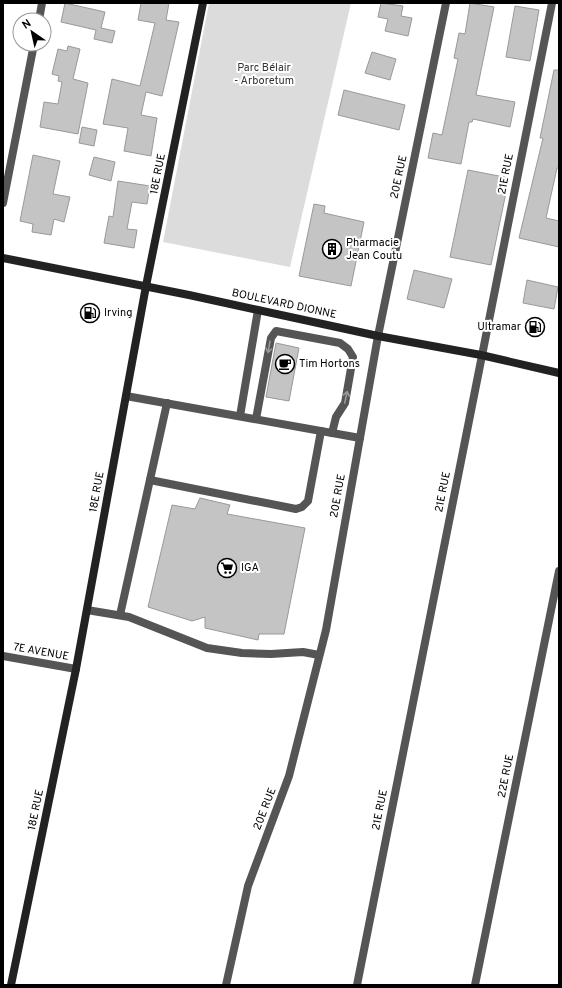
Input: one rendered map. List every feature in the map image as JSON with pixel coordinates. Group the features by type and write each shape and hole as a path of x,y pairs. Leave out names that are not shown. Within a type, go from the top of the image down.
{"street":[{"name":"18E RUE","path":"11,985 76,669 146,286 203,3"},
{"name":"20E RUE","path":"226,985 248,886 289,776 326,630 378,336 446,3"},
{"name":"21E RUE","path":"357,985 481,355 552,4"},
{"path":"3,203 32,52"},
{"name":"BOULEVARD DIONNE","path":"3,258 146,286 378,336 481,355 559,374"},
{"path":"240,416 258,310"},
{"path":"256,419 271,338 276,331 340,343 348,349 353,357 344,403 336,417 332,433"},
{"path":"126,396 360,438"},
{"path":"120,615 167,403"},
{"path":"150,480 296,509 302,507 308,501 321,431"},
{"name":"22E RUE","path":"475,985 559,571"},
{"path":"87,610 120,615 142,621 208,648 242,653 270,654 303,652 319,656"},
{"name":"7E AVENUE","path":"3,656 76,669"}],"green space":[{"name":"Parc Bélair - Arboretum","path":"209,3 351,3 290,267 163,242"}],"building":[{"path":"65,3 105,12 101,28 115,31 112,43 94,39 96,30 61,22"},
{"path":"141,3 169,3 166,20 179,22 162,96 146,92 141,115 157,118 151,156 124,151 128,128 103,124 112,79 140,86 155,23 138,20"},
{"path":"381,3 403,6 401,16 412,18 408,36 385,31 388,19 378,17"},
{"path":"470,3 494,7 476,95 515,102 510,127 473,119 472,122 469,122 461,164 428,158 433,133 442,135 458,59 454,58 459,33 465,34"},
{"path":"515,6 539,10 530,61 506,57"},
{"path":"68,46 80,49 73,79 88,83 78,134 40,127 44,102 58,104 62,82 58,81 59,76 52,74 58,49 67,51"},
{"path":"372,52 396,59 390,80 365,73"},
{"path":"554,70 559,70 559,168 557,168 546,218 559,221 559,247 519,238 543,138 540,138"},
{"path":"344,90 405,105 399,130 338,115"},
{"path":"82,127 97,130 94,146 79,143"},
{"path":"33,155 60,161 53,194 70,197 64,222 54,219 51,235 32,232 33,224 20,221"},
{"path":"94,157 115,162 111,181 89,175"},
{"path":"468,170 509,178 491,265 450,257"},
{"path":"118,181 150,186 147,204 132,202 127,229 137,230 134,248 104,243 109,216 113,217"},
{"name":"Pharmacie Jean Coutu","path":"314,204 325,206 324,213 364,222 351,286 299,276"},
{"path":"414,270 452,279 444,308 407,299"},
{"path":"527,280 558,287 554,309 523,303"},
{"path":"276,343 299,348 289,401 266,397"},
{"name":"IGA","path":"200,498 230,505 227,514 305,528 284,634 259,634 258,640 205,628 205,617 192,621 148,607 172,505 195,509"}],"place":[{"name":"Pharmacie Jean Coutu","path":"332,249"},
{"name":"Irving","path":"90,313"},
{"name":"Ultramar","path":"535,327"},
{"name":"Tim Hortons","path":"285,364"},
{"name":"IGA","path":"227,568"}]}
